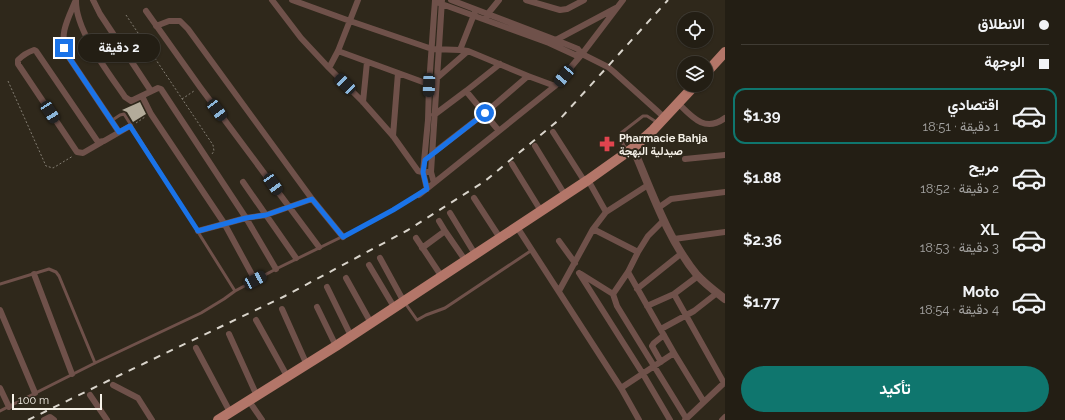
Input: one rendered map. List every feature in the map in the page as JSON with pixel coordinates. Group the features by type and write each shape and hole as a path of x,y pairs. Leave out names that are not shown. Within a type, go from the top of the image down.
{"main road":[{"path":"713,65 725,52"},
{"path":"218,420 287,376 307,366 394,307 442,277 465,260 566,195 630,150 662,121 688,92"}],"street":[{"path":"76,0 77,16 82,29 91,46 125,97 132,101 158,88 161,89 246,218 276,269"},
{"path":"76,0 64,31 64,48 119,132"},
{"path":"93,0 100,14 151,91"},
{"path":"272,0 301,38 363,102 393,136 418,170 423,172 431,172"},
{"path":"292,0 435,50 468,51 555,86"},
{"path":"329,68 338,51 358,0"},
{"path":"434,183 431,172 436,87 438,78 435,50 434,0 556,40 578,49 582,54 614,72 662,121"},
{"path":"451,0 475,13"},
{"path":"485,16 499,0"},
{"path":"526,0 560,10 567,9 584,0"},
{"path":"419,194 555,86 582,54 623,0"},
{"path":"427,189 423,172 428,120 429,85 442,2"},
{"path":"549,43 618,7"},
{"path":"146,11 200,88 319,247"},
{"path":"460,50 475,13"},
{"path":"485,16 575,55 582,54"},
{"path":"156,26 169,21 180,21 184,24 312,199 343,237"},
{"path":"102,142 98,142 93,136 36,51 30,51 20,58 18,60 18,64 57,124 79,153 85,152 130,126"},
{"path":"338,51 436,87"},
{"path":"438,78 468,51"},
{"path":"363,102 367,62"},
{"path":"428,120 500,64"},
{"path":"393,136 398,73"},
{"path":"425,160 485,113 528,76"},
{"path":"466,91 499,131"},
{"path":"142,96 151,114 224,223 255,280"},
{"path":"678,103 691,117 703,123 720,121 725,118"},
{"path":"554,132 606,212"},
{"path":"535,146 566,195"},
{"path":"630,150 682,253 698,276 725,299"},
{"path":"685,159 725,155"},
{"path":"512,164 541,211"},
{"path":"243,182 296,258"},
{"path":"559,291 594,229 606,212 648,185"},
{"path":"658,208 671,199 725,192"},
{"path":"474,198 500,238"},
{"path":"198,231 224,223 266,215 290,208 312,199"},
{"path":"450,213 475,254"},
{"path":"613,294 628,272 648,236 664,220"},
{"path":"438,221 465,260"},
{"path":"517,227 621,388 638,420"},
{"path":"594,229 638,252"},
{"path":"422,248 445,231"},
{"path":"674,239 725,232"},
{"path":"416,238 442,277"},
{"path":"559,241 643,374 670,420"},
{"path":"637,288 682,253"},
{"path":"380,258 404,302"},
{"path":"369,265 394,307"},
{"path":"628,272 704,402"},
{"path":"579,273 613,294 617,306 686,419 725,382 674,294"},
{"path":"34,274 72,374"},
{"path":"647,306 674,294 698,276"},
{"path":"346,278 371,323"},
{"path":"327,287 351,336"},
{"path":"661,329 686,315 717,293"},
{"path":"317,307 336,346"},
{"path":"282,309 307,366"},
{"path":"0,310 35,393"},
{"path":"256,320 287,376"},
{"path":"229,334 262,420"},
{"path":"661,362 652,346 664,335"},
{"path":"196,348 230,412"},
{"path":"621,388 674,353"},
{"path":"113,385 138,398 152,420"},
{"path":"0,388 9,407"},
{"path":"90,395 107,420"},
{"path":"44,420 50,417 54,420"},
{"path":"722,420 725,417"}],"lane":[{"path":"111,121 123,114 235,291"},
{"path":"630,150 621,140 621,134 643,116 662,121"},
{"path":"0,411 72,374 201,313 255,280 296,258 343,237 419,194"},
{"path":"404,302 417,320 445,308 532,250"},
{"path":"0,284 49,269 56,272 95,363"}],"path":[{"path":"126,14 213,146 214,151 207,158"},
{"path":"8,81 46,166 53,168 79,153"},
{"path":"181,99 200,88"},
{"path":"130,126 151,114"}],"building":[{"path":"140,102 146,114 133,122 127,112 122,110"}],"railway":[{"path":"28,420 285,296 408,230 485,181 560,119 668,0"}],"place":[{"name":"Pharmacie Bahja صيدلية البهجة","path":"607,144"}],"route":[{"path":"64,48 119,132 130,126 198,231 224,223 266,215 290,208 312,199 343,237 393,210 427,189 423,172 425,160 485,113"}]}
